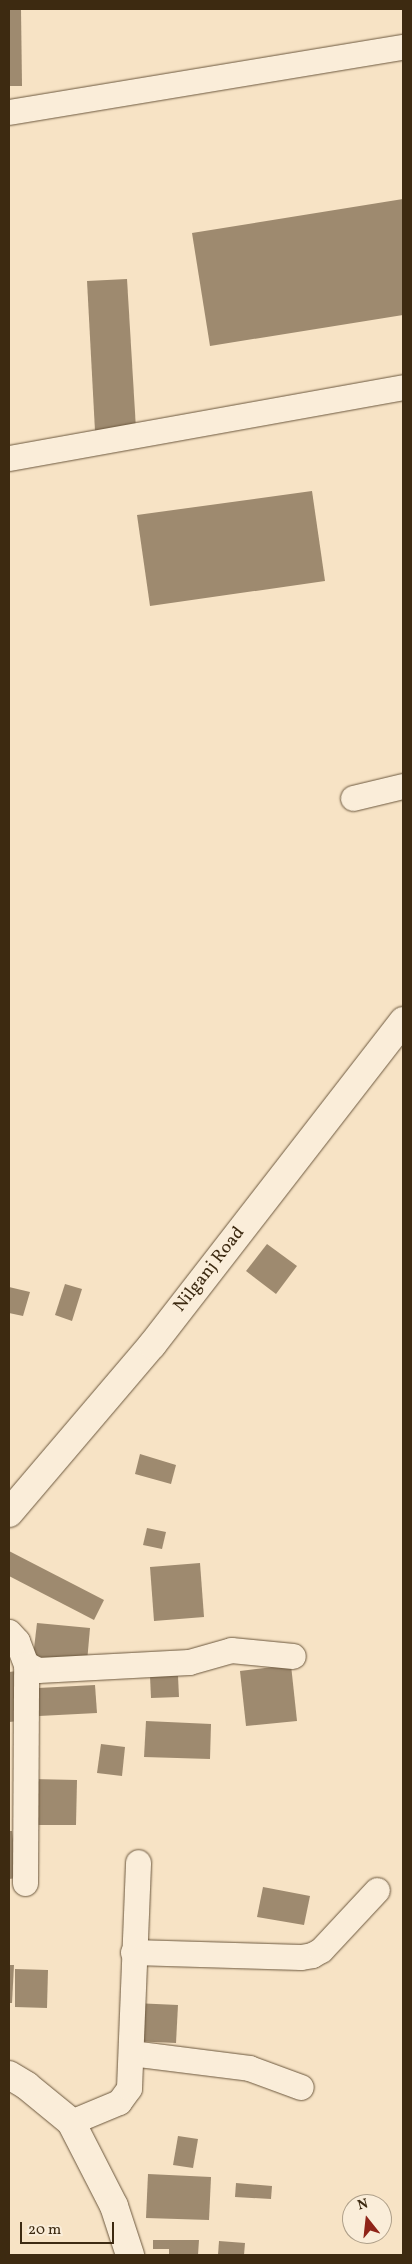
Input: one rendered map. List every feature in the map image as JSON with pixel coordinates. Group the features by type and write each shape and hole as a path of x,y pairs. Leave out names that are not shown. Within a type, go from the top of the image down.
{"street":[{"path":"9,112 403,46"},
{"path":"9,458 403,387"},
{"path":"353,798 403,786"},
{"name":"Nilganj Road","path":"9,1513 152,1345 403,1021"},
{"path":"9,1632 17,1641 26,1664 25,1883"},
{"path":"26,1664 38,1670 189,1662 231,1650 293,1656"},
{"path":"71,2122 123,2099 129,2088 132,2053 133,1952 138,1862"},
{"path":"133,1952 301,1957 312,1955 321,1950 378,1890"},
{"path":"132,2053 249,2068 301,2087"},
{"path":"9,2075 71,2122 114,2206 130,2255"}],"building":[{"path":"9,9 21,9 22,86 9,86"},
{"path":"403,199 403,315 210,346 192,233"},
{"path":"127,279 136,429 95,431 87,281"},
{"path":"312,491 325,581 150,606 137,515"},
{"path":"267,1244 297,1266 276,1294 246,1271"},
{"path":"65,1284 82,1289 72,1321 55,1315"},
{"path":"9,1287 30,1292 23,1316 9,1313"},
{"path":"140,1454 176,1465 171,1484 135,1474"},
{"path":"147,1528 166,1532 162,1549 143,1545"},
{"path":"9,1551 104,1600 94,1620 9,1576"},
{"path":"200,1563 204,1617 154,1621 150,1567"},
{"path":"37,1623 90,1628 87,1662 33,1657"},
{"path":"291,1665 297,1721 246,1726 240,1671"},
{"path":"17,1671 20,1721 9,1722 9,1672"},
{"path":"150,1676 178,1676 179,1697 151,1698"},
{"path":"95,1685 97,1713 39,1716 38,1688"},
{"path":"146,1721 211,1724 210,1759 144,1757"},
{"path":"101,1744 125,1747 122,1776 97,1773"},
{"path":"32,1779 77,1780 76,1825 31,1825"},
{"path":"9,1831 12,1831 17,1878 9,1879"},
{"path":"263,1887 310,1896 304,1925 257,1917"},
{"path":"9,1965 14,1965 12,2003 9,2003"},
{"path":"15,1969 48,1970 47,2008 15,2007"},
{"path":"134,2003 178,2005 176,2043 133,2041"},
{"path":"178,2136 198,2139 193,2168 173,2165"},
{"path":"148,2174 211,2177 209,2220 146,2218"},
{"path":"236,2183 272,2186 271,2199 235,2197"},
{"path":"153,2240 199,2240 198,2255 169,2255 169,2249 153,2249"},
{"path":"219,2241 245,2243 244,2255 218,2255"}]}
